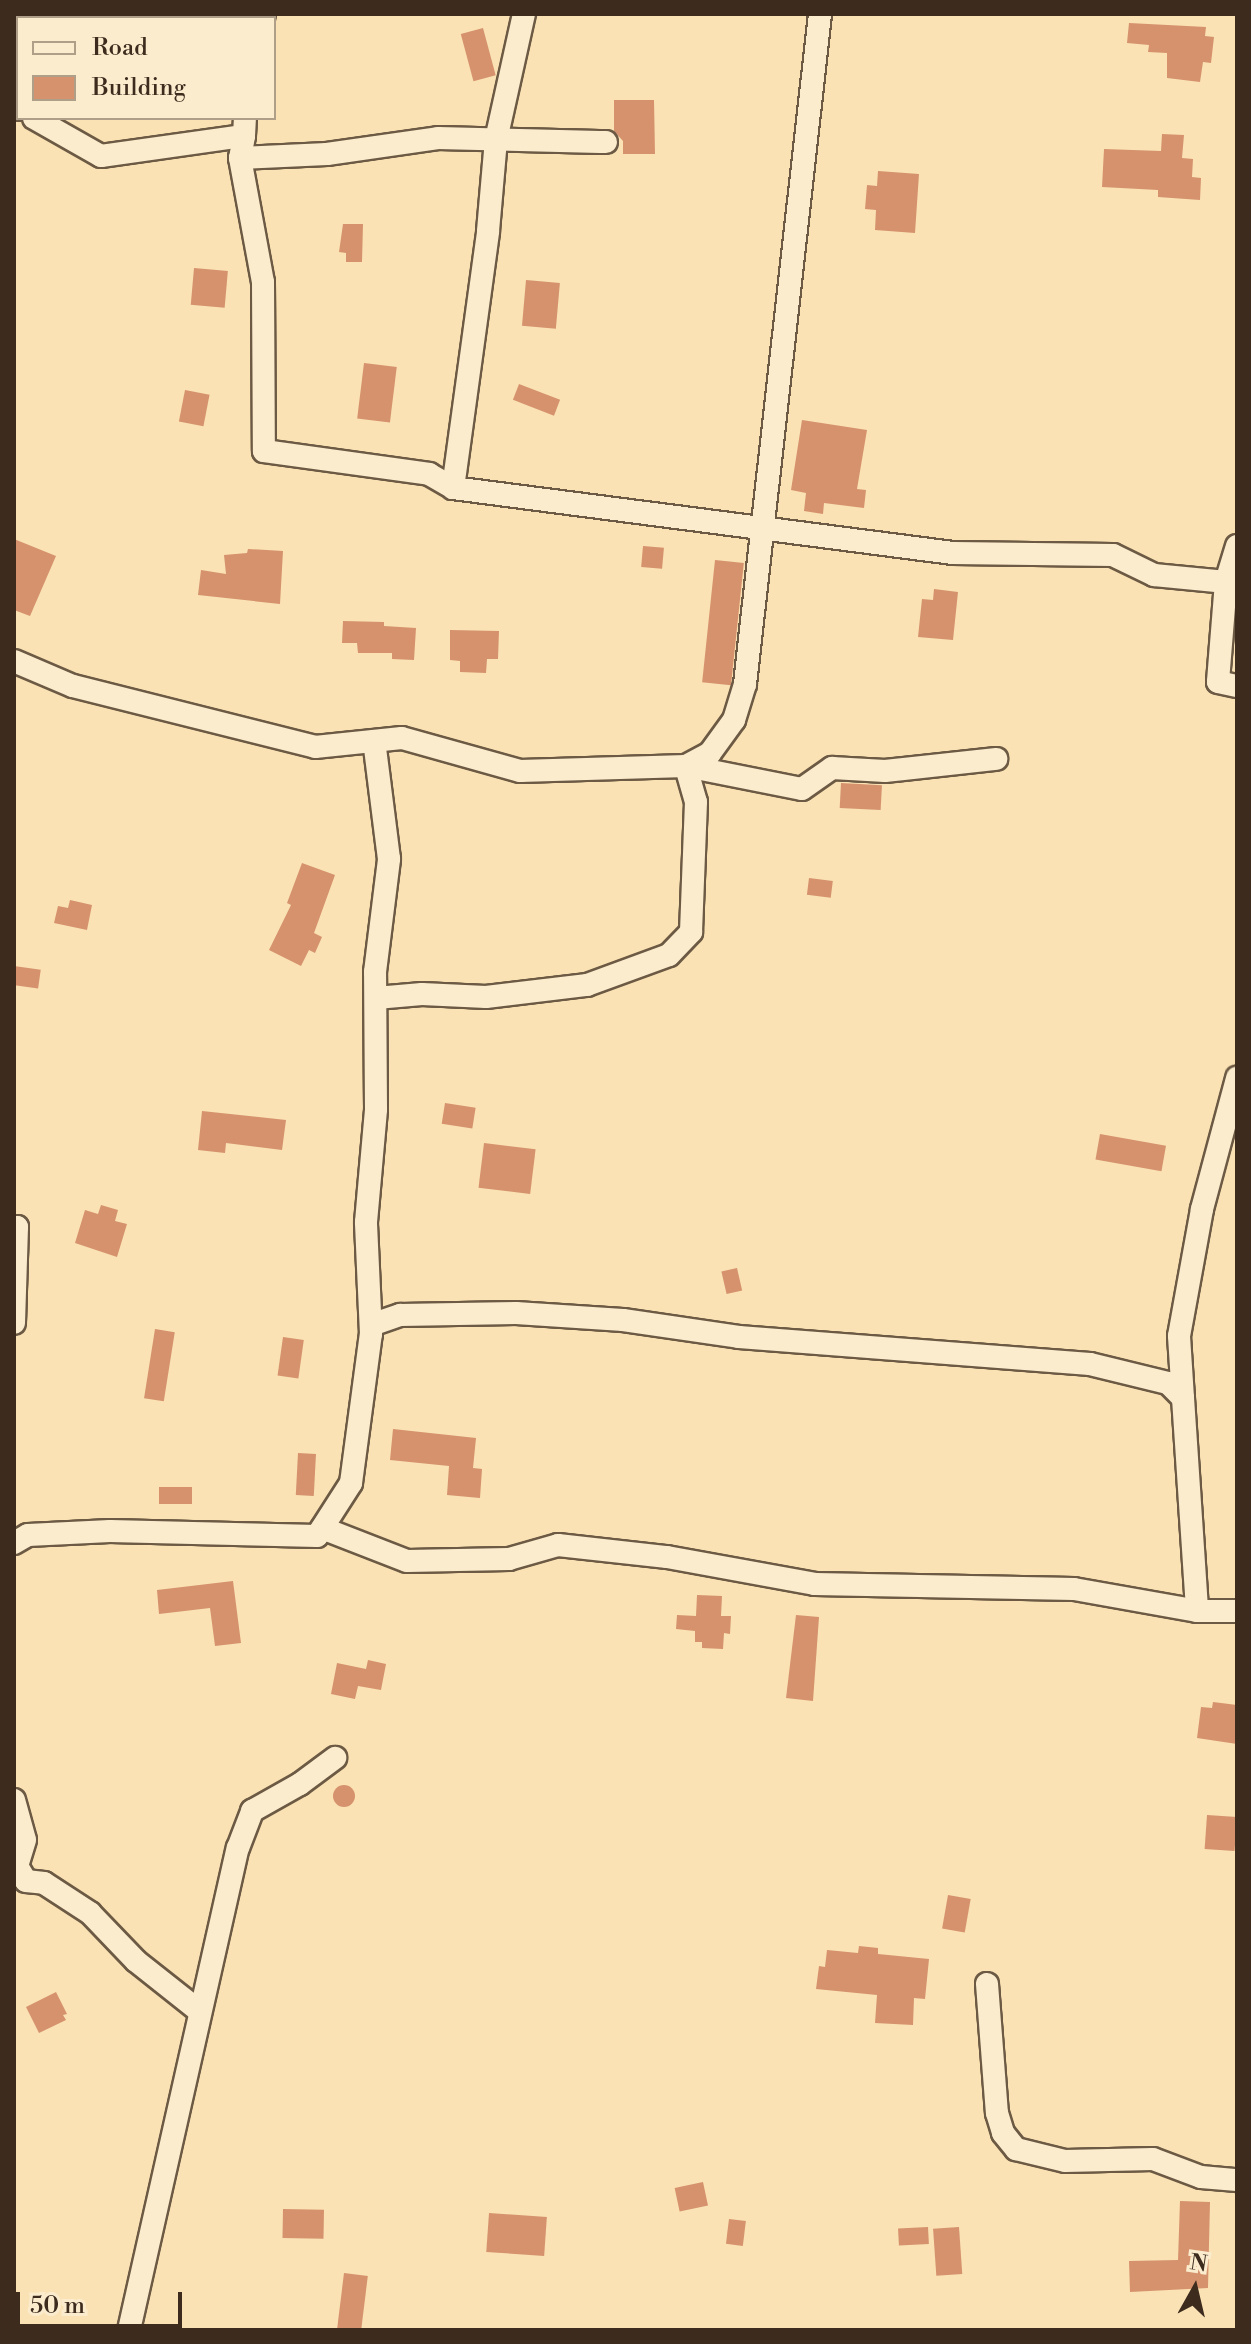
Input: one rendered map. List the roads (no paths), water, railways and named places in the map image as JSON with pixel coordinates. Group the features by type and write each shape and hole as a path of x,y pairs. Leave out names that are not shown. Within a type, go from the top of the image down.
{"street":[{"path":"453,488 488,231 496,140 524,14"},
{"path":"686,766 710,753 734,720 745,684 820,14"},
{"path":"14,91 16,66"},
{"path":"38,120 101,156 243,137 327,154 438,138 606,142"},
{"path":"243,137 263,282 264,451 429,474 453,488 953,553 1113,555 1154,575 1231,582"},
{"path":"1237,546 1218,682 1237,686"},
{"path":"14,661 73,686 315,747 402,738 520,771 686,766 802,789 832,768 885,771 996,759"},
{"path":"14,1543 28,1535 110,1531 317,1536 351,1483 371,1325 366,1222 376,1109 375,972 389,859 374,741"},
{"path":"376,998 422,994 486,997 587,985 669,955 691,932 696,802 686,766"},
{"path":"1197,1611 1179,1336 1202,1209 1237,1078"},
{"path":"14,1227 17,1227 14,1323"},
{"path":"371,1325 400,1315 487,1313 623,1320 739,1337 1090,1364 1168,1383 1183,1398"},
{"path":"322,1528 407,1561 509,1559 558,1545 606,1548 815,1584 1074,1589 1197,1611 1237,1611"},
{"path":"129,2330 238,1848 252,1811 300,1784 335,1758"},
{"path":"14,1800 25,1840 17,1866 20,1886 44,1883 90,1913 136,1961 199,2011"},
{"path":"987,1984 997,2113 1003,2133 1016,2149 1065,2161 1153,2159 1201,2177 1237,2180"}]}
